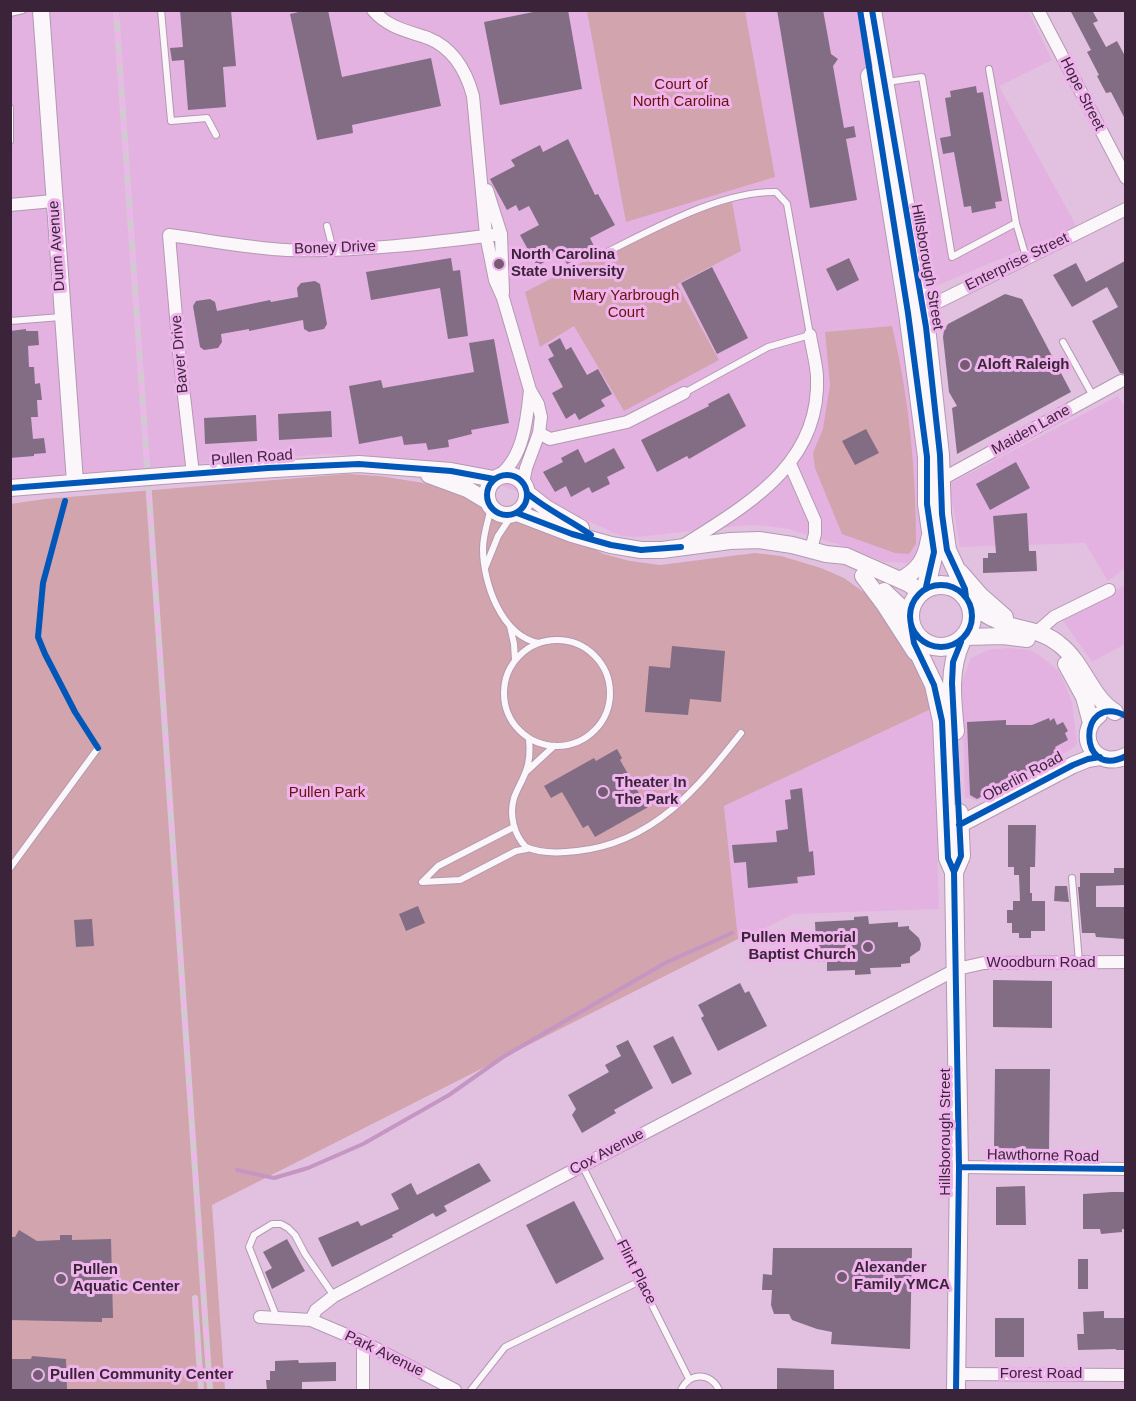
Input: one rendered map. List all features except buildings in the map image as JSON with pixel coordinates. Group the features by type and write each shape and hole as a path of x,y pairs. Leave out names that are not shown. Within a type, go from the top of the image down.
{"main road":[{"name":"Dunn Avenue","path":"41,10 75,482"},
{"name":"Hillsborough Street","path":"860,10 915,310 932,384 947,550 968,600"},
{"name":"Hillsborough Street","path":"872,10 915,310 927,457 927,504 934,552 923,590"},
{"name":"Pullen Road","path":"10,488 350,464 451,471 497,477"},
{"name":"Pullen Road","path":"414,469 466,489 489,504"},
{"path":"596,539 577,525 546,508 513,475 497,477 487,489 489,504 500,514 515,514 611,545 641,550 730,541 759,540 792,544 818,552 846,556 923,590"},
{"path":"515,514 525,504 525,488"},
{"path":"900,580 920,566 926,553 930,531"},
{"path":"818,552 882,589 910,620 915,634 923,642 932,646 943,648 963,640 1003,636 1024,638 1046,646 1064,661 1086,702 1091,723 1088,742 1100,757"},
{"path":"951,561 984,600 1030,631"},
{"path":"863,576 927,670"},
{"path":"910,620 911,605 923,590 943,584 953,587 994,619 1052,639 1076,659 1100,700 1120,714"},
{"path":"963,640 972,621 968,600"},
{"name":"Hillsborough Street","path":"910,620 914,643 934,685 942,721 948,858 954,873 959,1167 956,1382"},
{"name":"Hillsborough Street","path":"954,873 961,856 952,683 953,662 963,640"},
{"path":"1091,723 1102,714 1120,714"},
{"name":"Oberlin Road","path":"959,825 1073,765 1088,759 1100,757 1113,760 1125,756"}],"street":[{"path":"374,10 396,28 441,45 461,66 468,79 473,96 486,236 495,280 503,298 530,390 538,404 541,417 539,433 526,468 525,488"},
{"name":"Hope Street","path":"1038,10 1125,178"},
{"path":"481,175 501,234 503,298"},
{"path":"10,205 53,201"},
{"name":"Enterprise Street","path":"915,310 936,303 1125,209"},
{"name":"Boney Drive","path":"170,235 285,250 334,250 424,244 501,234"},
{"name":"Baver Drive","path":"170,235 179,352 193,474"},
{"path":"681,547 758,496 790,464 804,439 815,402 817,375 810,335"},
{"name":"Maiden Lane","path":"942,478 1121,381"},
{"path":"497,477 516,453 525,428 530,390"},
{"path":"539,433 550,439 627,422 684,393"},
{"path":"790,464 815,521 818,552"},
{"path":"1030,631 1109,590"},
{"name":"Woodburn Road","path":"957,969 977,963 1125,962"},
{"name":"Cox Avenue","path":"311,1320 316,1310 334,1296 957,969"},
{"name":"Hawthorne Road","path":"959,1167 1125,1169"},
{"path":"260,1317 311,1320"},
{"name":"Park Avenue","path":"311,1320 363,1342 455,1390"},
{"path":"363,1342 363,1390"},
{"name":"Forest Road","path":"956,1382 1125,1375"}],"lane":[{"path":"10,13 23,10"},
{"path":"161,10 171,121 207,118 216,135"},
{"path":"989,69 1016,223 1026,257"},
{"path":"884,83 922,77 952,256 1016,223"},
{"path":"10,108 10,141"},
{"path":"597,257 683,216 733,198 776,192 787,204 810,335 768,347 684,393"},
{"path":"327,226 334,250"},
{"path":"10,321 62,317"},
{"path":"1063,342 1093,396"},
{"path":"489,504 483,543 485,569 491,595 510,625 528,639 539,643"},
{"path":"485,569 498,536 515,514"},
{"path":"510,625 515,661"},
{"path":"562,640 584,647 599,661 609,685 608,708 597,728 586,738 572,744 554,746 529,738 510,716 505,688 508,674 515,661 526,650 539,643 562,640"},
{"path":"514,827 438,866 422,882 460,880 516,851 530,849 583,851 634,835 659,821 686,798 741,733"},
{"path":"529,738 530,756 512,807 514,827 524,846 530,849"},
{"path":"526,771 554,746"},
{"path":"10,868 98,748"},
{"path":"1072,878 1079,963"},
{"name":"Flint Place","path":"582,1165 689,1379"},
{"path":"276,1318 249,1247 254,1234 272,1224 281,1224 295,1235 314,1269 334,1296"},
{"path":"471,1390 506,1347 640,1281"},
{"path":"681,1390 689,1379 695,1377 706,1377 715,1383 719,1390"}],"shaded area":[{"name":"North Carolina State University","path":"1028,10 1052,60 999,86 1077,227 898,302 922,472 919,494 922,538 917,556 906,563 885,562 788,529 767,526 748,525 637,537 621,536 553,505 443,463 327,454 110,471 110,480 11,489 11,11"},
{"path":"1118,396 1126,409 1125,568 1108,581 1085,543 960,547 949,484"},
{"path":"1125,585 1125,644 1092,662 1063,621"},
{"path":"1009,648 1029,650 1059,671 1072,701 1077,742 1075,747 977,801 965,797 962,682 971,658 988,650"},
{"path":"933,708 939,909 793,914 744,939 742,937 738,939 724,806"}],"green space":[{"name":"Court of North Carolina","path":"587,11 745,11 775,177 626,222"},
{"name":"Mary Yarbrough Court","path":"732,202 741,251 677,284 719,360 624,411 574,326 540,347 525,292 654,225"},
{"path":"892,326 903,380 913,461 916,544 909,554 895,553 842,534 815,468 813,453 823,429 830,385 825,332"},
{"name":"Pullen Park","path":"347,474 380,476 448,487 481,503 543,525 604,554 630,561 660,565 755,553 781,556 821,568 844,578 876,601 918,665 933,708 724,806 738,939 212,1205 225,1390 11,1390 10,504 45,499"}],"waterway":[{"path":"237,1170 274,1178 308,1168 363,1144 449,1095 503,1057 665,963 732,933"}],"railway":[{"path":"116,10 210,1390"},
{"path":"195,1298 201,1390"}],"cycle path":[{"path":"860,10 908,313 927,457 927,504 934,552 926,587"},
{"path":"872,10 926,327 940,455 942,514 947,550 965,589 966,597"},
{"path":"10,488 268,468 359,464 451,471 494,479"},
{"path":"507,475 515,476 521,481 526,487 527,495 526,503 521,509 515,514 507,515 499,514 493,509 488,503 487,495 488,487 493,481 499,476 507,475"},
{"path":"527,493 542,505 591,535"},
{"path":"65,501 43,583 38,637 75,712 98,748"},
{"path":"517,513 572,534 611,545 641,550 681,547"},
{"path":"935,585 947,585 963,594 970,604 972,616 970,628 963,638 947,647 935,647 924,642 915,633 910,622 910,610 915,599 924,590 935,585"},
{"path":"911,625 914,643 934,685 942,721 948,858 954,872 959,1167 956,1390"},
{"path":"954,872 961,856 952,683 953,662 961,642"},
{"path":"1126,716 1110,711 1098,715 1092,724 1089,736 1092,748 1098,757 1110,761 1126,756"},
{"path":"959,825 1073,765 1100,757"},
{"path":"959,1167 1126,1169"}],"place":[{"name":"North Carolina State University","path":"499,264"},
{"name":"Aloft Raleigh","path":"965,365"},
{"name":"Theater In The Park","path":"603,792"},
{"name":"Pullen Memorial Baptist Church","path":"868,947"},
{"name":"Alexander Family YMCA","path":"842,1277"},
{"name":"Pullen Aquatic Center","path":"61,1279"},
{"name":"Pullen Community Center","path":"38,1375"}]}
